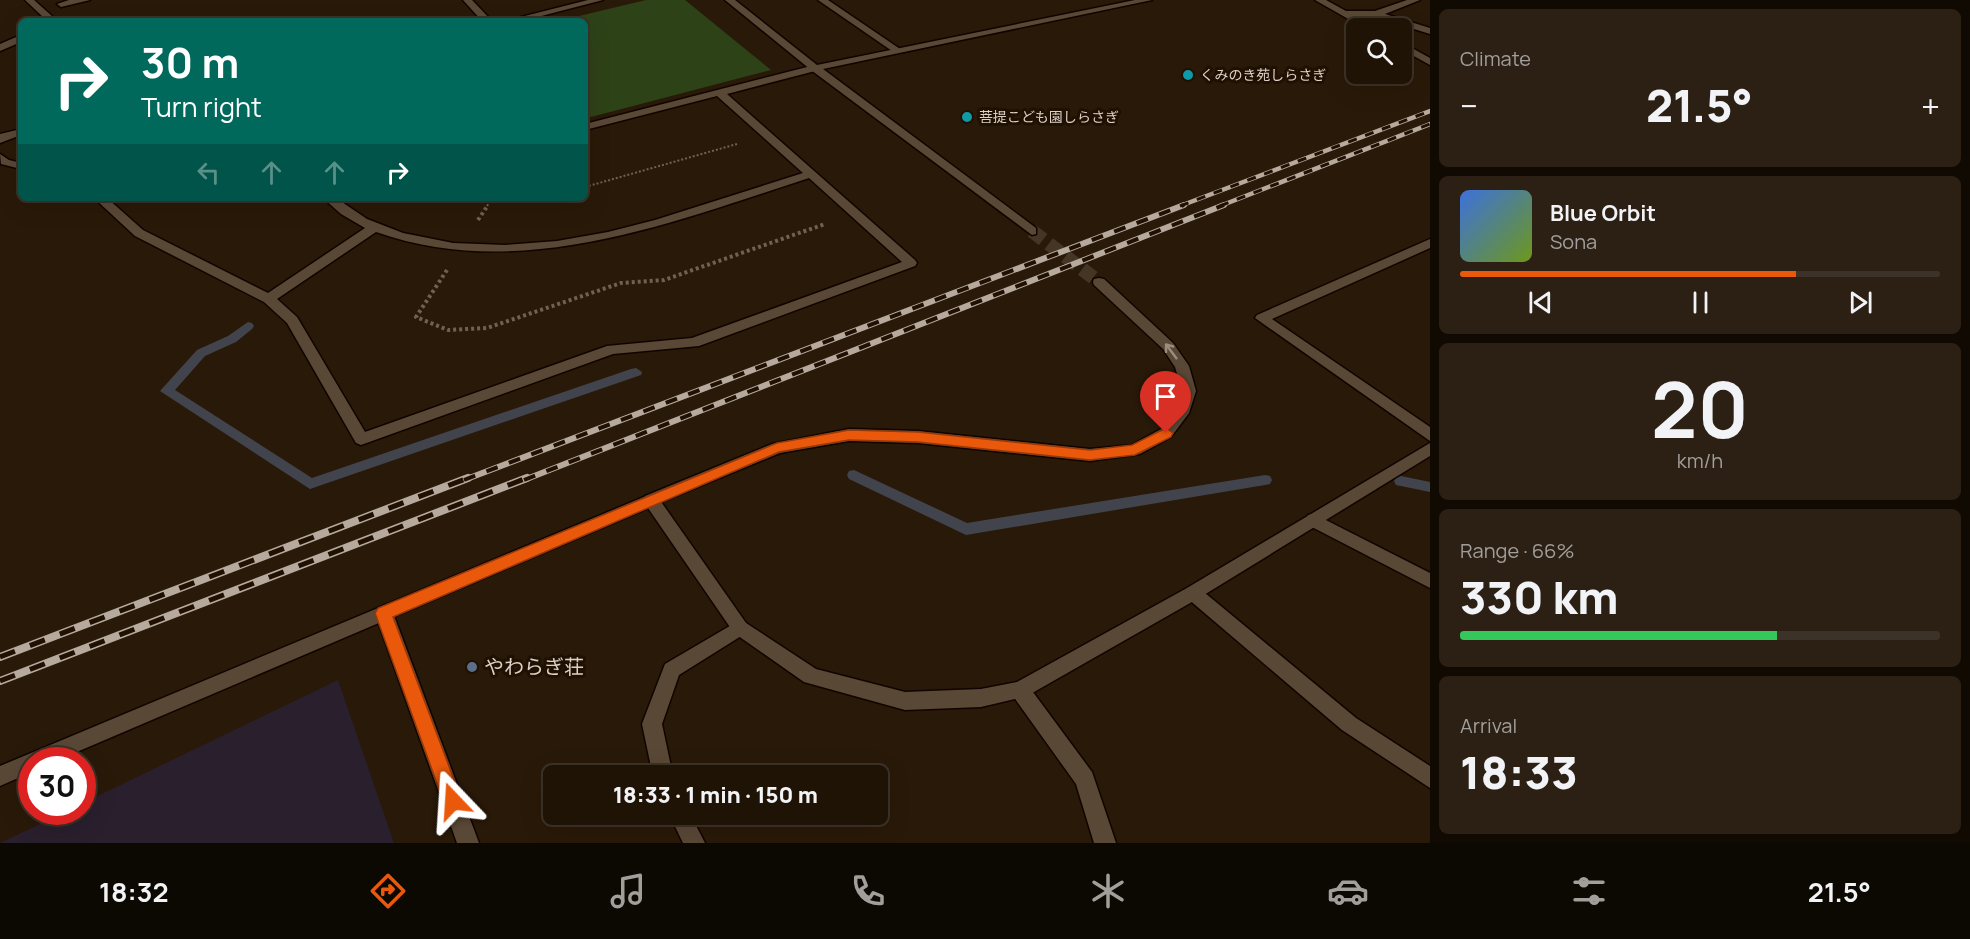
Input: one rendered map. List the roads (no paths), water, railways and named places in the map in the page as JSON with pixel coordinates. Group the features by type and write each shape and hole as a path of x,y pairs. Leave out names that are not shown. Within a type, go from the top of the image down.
{"street":[{"path":"29,0 47,18"},
{"path":"61,3 86,0"},
{"path":"467,0 484,18"},
{"path":"523,18 599,0"},
{"path":"729,0 815,68 1032,231"},
{"path":"822,0 898,51"},
{"path":"588,126 815,68 1148,0"},
{"path":"1319,0 1352,18"},
{"path":"1376,14 1416,0"},
{"path":"1345,14 1376,14 1430,31"},
{"path":"0,48 18,39"},
{"path":"1412,51 1430,62"},
{"path":"103,201 139,233 269,299 292,320 361,439 612,349 694,344 911,263 720,93"},
{"path":"0,140 2,137 18,133"},
{"path":"0,157 5,162 18,165"},
{"path":"332,201 339,208 373,228 417,241 461,248 518,249 569,244 620,234 810,174"},
{"path":"269,299 373,228"},
{"path":"1430,243 1262,318 1430,435"},
{"path":"67,747 777,448 849,435 918,437 1090,455 1135,450 1166,433 1182,413 1189,390 1182,366 1168,346 1100,282"},
{"path":"651,500 740,628 811,676 905,701 981,698 1020,690 1193,593 1430,449"},
{"path":"1314,520 1430,581"},
{"path":"1193,593 1349,724 1430,778"},
{"path":"384,613 468,843"},
{"path":"661,765 652,724 672,670 740,628"},
{"path":"1020,690 1085,779 1105,843"},
{"path":"0,776 18,768"},
{"path":"685,825 694,843"}],"waterway":[{"path":"248,326 232,339 201,353 167,391 310,484 636,372"},
{"path":"854,475 966,529 1265,480"},
{"path":"1401,481 1430,487"}],"tunnel":[{"path":"1032,231 1099,282"}],"railway":[{"path":"1180,206 1430,111"},
{"path":"1220,206 1430,124"},
{"path":"464,480 1184,205"},
{"path":"524,480 1224,205"},
{"path":"0,657 468,478"},
{"path":"0,681 527,478"}],"place":[{"name":"くみのき苑しらさぎ","path":"1188,75"},
{"name":"菩提こども園しらさぎ","path":"967,117"},
{"name":"やわらぎ荘","path":"472,667"}]}
